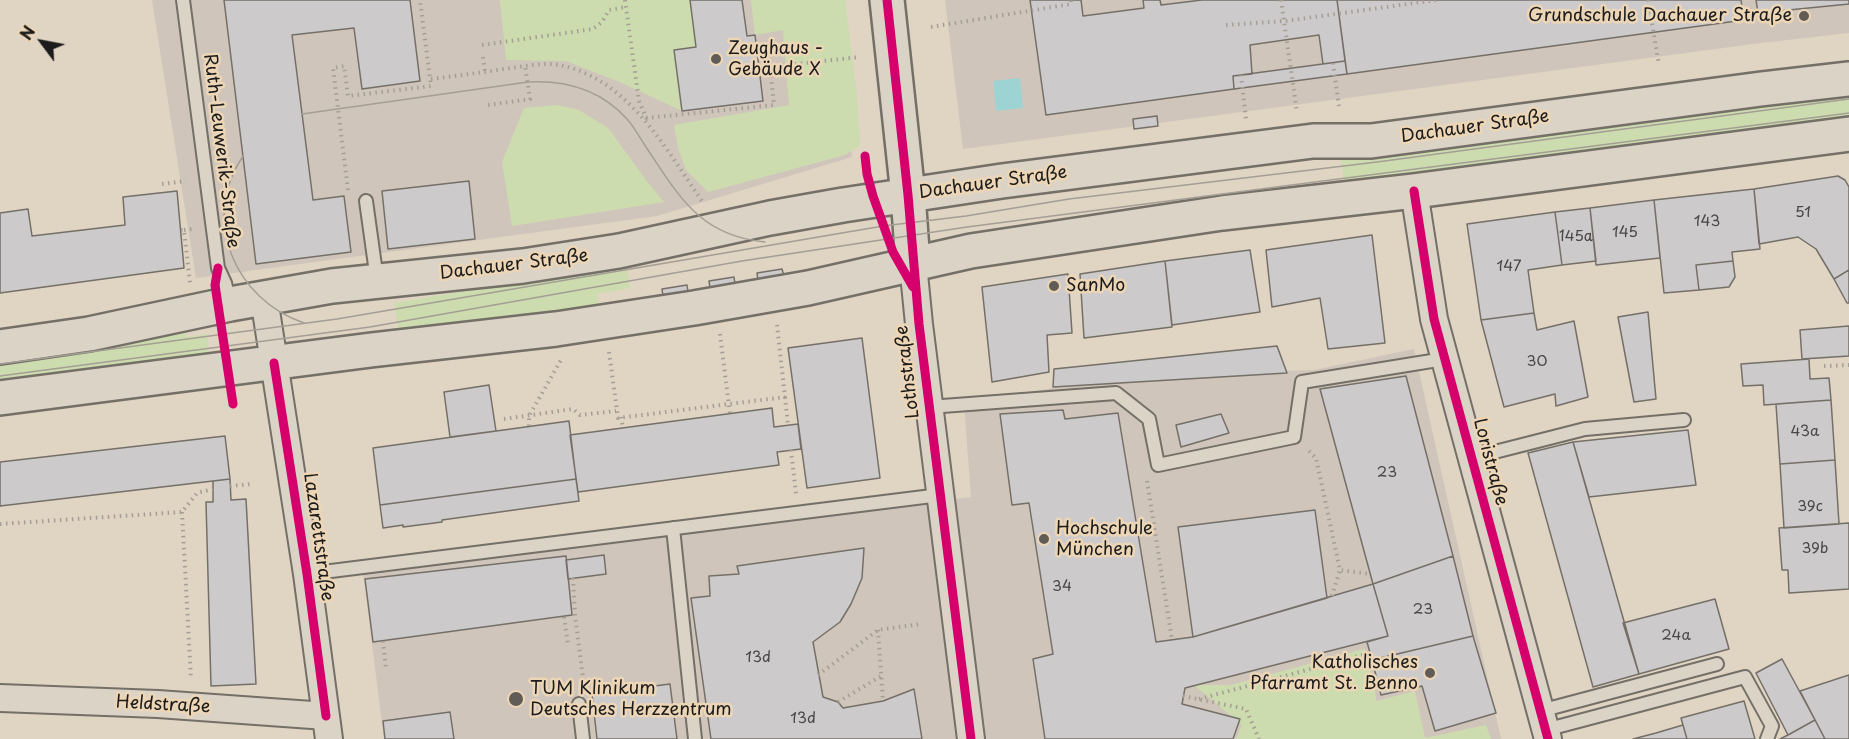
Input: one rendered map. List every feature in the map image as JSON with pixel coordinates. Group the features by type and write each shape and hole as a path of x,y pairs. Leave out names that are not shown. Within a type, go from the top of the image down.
{"main road":[{"name":"Lothstraße","path":"887,0 913,264"},
{"name":"Dachauer Straße","path":"0,347 88,334 230,304 332,286 523,266 619,251 843,205 1002,181 1313,141 1371,141 1849,79"},
{"path":"0,398 556,328 694,308 808,288 971,251 1222,213 1414,191 1849,135"}],"street":[{"name":"Loristraße","path":"1414,191 1434,319 1545,732"},
{"name":"Lothstraße","path":"913,264 971,739"},
{"name":"Lazarettstraße","path":"264,298 307,574 328,728"},
{"name":"Heldstraße","path":"0,698 192,707 328,728"}],"lane":[{"name":"Ruth-Leuwerik-Straße","path":"183,0 218,268 225,283 230,304"},
{"path":"366,201 377,280"},
{"path":"929,408 1116,393 1149,420 1158,465 1294,436 1302,382 1444,359"},
{"path":"1471,458 1585,429 1684,420"},
{"path":"307,574 940,495"},
{"path":"673,528 696,739"},
{"path":"1545,732 1717,664"},
{"path":"1545,732 1745,677 1772,726 1767,739"},
{"path":"579,704 583,739"}],"path":[{"path":"349,198 333,68 344,66 348,96 431,86 420,0"},
{"path":"626,0 639,101 651,129"},
{"path":"931,27 1071,4 1071,0"},
{"path":"1281,0 1298,112"},
{"path":"1226,25 1285,21 1408,2 1437,0"},
{"path":"1648,0 1659,65"},
{"path":"482,45 593,28 602,22 609,10 626,7"},
{"path":"483,57 485,72"},
{"path":"759,68 860,57"},
{"path":"1333,63 1339,107"},
{"path":"431,80 525,66 558,65 589,75 614,90 639,114 706,208 731,227"},
{"path":"488,105 530,99 525,66"},
{"path":"646,118 774,105 770,67"},
{"path":"1241,75 1246,120"},
{"path":"181,230 184,230 191,290"},
{"path":"776,319 788,425"},
{"path":"719,330 730,414"},
{"path":"609,351 618,418 785,397"},
{"path":"530,426 529,416 561,360"},
{"path":"1824,366 1849,365"},
{"path":"504,419 573,409 580,415 617,411"},
{"path":"621,417 622,428"},
{"path":"1294,436 1317,458 1340,570 1332,596"},
{"path":"791,450 799,512"},
{"path":"1158,465 1146,476 1172,640"},
{"path":"230,486 252,484"},
{"path":"192,707 182,512 197,493 213,489"},
{"path":"0,524 182,512"},
{"path":"1340,570 1370,574"},
{"path":"573,578 584,685 579,704"},
{"path":"564,617 568,645"},
{"path":"818,675 878,630 921,624"},
{"path":"878,630 883,701"},
{"path":"383,641 386,669"},
{"path":"1199,699 1370,653"},
{"path":"838,702 880,676"},
{"path":"1183,696 1246,709 1258,739"}],"shaded area":[{"path":"152,0 834,0 852,157 657,216 196,278"},
{"path":"945,0 1849,0 1849,33 963,149"},
{"name":"Hochschule München","path":"1414,349 1501,739 384,739 363,573 971,497 964,403 1129,375 1314,370"}],"green space":[{"path":"500,0 690,0 696,47 674,50 682,111 622,83 566,61 506,60"},
{"path":"751,0 845,0 857,95 860,146 845,155 708,192 686,170 678,148 674,125 789,105 783,30 755,35"},
{"path":"1849,94 1849,121 1345,186 1340,155"},
{"path":"557,105 579,110 608,128 664,202 512,226 502,162 524,108"},
{"path":"626,264 630,288 597,294 599,309 399,333 394,303"},
{"path":"186,331 187,337 207,334 209,358 0,385 0,361 156,339"},
{"path":"1364,649 1376,701 1415,691 1425,738 1486,725 1491,739 1236,739 1242,725 1194,685 1231,685"}],"water":[{"path":"1020,78 1023,108 996,111 993,81"}],"building":[{"path":"224,0 410,0 420,81 362,89 354,28 292,35 313,200 344,196 351,252 256,264"},
{"name":"Zeughaus - Gebäude X","path":"690,0 742,0 747,36 755,35 763,101 682,111 674,50 696,47"},
{"path":"1030,0 1081,0 1083,16 1144,8 1143,0 1160,0 1161,5 1202,0 1337,0 1345,61 1323,64 1319,35 1250,45 1252,74 1233,76 1234,89 1046,115"},
{"path":"1337,0 1741,0 1744,20 1347,74"},
{"path":"1756,0 1849,0 1849,4 1758,13"},
{"path":"1345,61 1347,74 1234,89 1233,76"},
{"path":"1157,116 1158,126 1134,129 1133,119"},
{"path":"1838,176 1845,180 1849,187 1849,270 1834,279 1816,249 1798,237 1759,244 1754,189"},
{"path":"469,181 475,239 388,249 382,191"},
{"path":"1754,189 1760,249 1732,252 1733,261 1696,265 1699,290 1664,293 1654,200"},
{"path":"177,191 184,268 0,293 0,213 28,209 32,236 125,225 123,197"},
{"path":"1654,200 1660,258 1596,265 1590,208"},
{"path":"1590,208 1596,261 1562,265 1555,212"},
{"path":"1555,212 1562,265 1528,270 1534,313 1481,320 1467,224"},
{"path":"1372,235 1385,343 1328,349 1320,298 1272,307 1266,250"},
{"path":"1250,250 1260,312 1172,325 1165,261"},
{"path":"1165,261 1172,327 1084,338 1080,274"},
{"path":"1733,261 1735,277 1729,287 1699,290 1696,265"},
{"path":"782,269 784,276 758,280 757,273"},
{"path":"1849,270 1849,303 1847,303 1834,279"},
{"path":"1068,274 1072,333 1047,335 1049,372 992,382 982,287"},
{"path":"734,277 735,284 710,288 709,281"},
{"path":"687,285 688,292 663,296 662,289"},
{"path":"1648,312 1656,399 1634,402 1618,317"},
{"path":"1534,313 1537,330 1574,321 1588,397 1556,406 1555,394 1504,407 1481,320"},
{"path":"1849,326 1849,356 1802,359 1800,330"},
{"path":"862,338 880,478 807,488 788,348"},
{"path":"1277,346 1287,373 1053,387 1054,369"},
{"path":"1809,359 1810,379 1829,378 1831,400 1764,405 1763,385 1743,386 1741,364"},
{"path":"1406,376 1453,556 1373,584 1320,389"},
{"path":"489,385 496,431 450,437 444,392"},
{"path":"1831,400 1835,460 1780,464 1776,404"},
{"path":"772,408 774,427 798,424 801,449 777,452 779,465 578,492 570,435"},
{"path":"1063,410 1065,419 1118,413 1156,642 1193,637 1373,584 1388,636 1185,688 1182,704 1240,719 1233,739 1045,739 1033,659 1053,654 1029,503 1012,505 1000,414"},
{"path":"1221,414 1229,433 1181,447 1176,425"},
{"path":"569,421 576,479 380,505 373,448"},
{"path":"1688,430 1696,485 1589,497 1573,442"},
{"path":"225,436 230,479 0,506 0,462"},
{"path":"1573,442 1639,674 1593,687 1528,453"},
{"path":"1835,460 1839,524 1784,528 1780,464"},
{"path":"230,479 231,500 246,499 256,684 211,686 206,502 213,502 213,481"},
{"path":"576,479 579,501 442,520 442,522 383,528 380,505"},
{"path":"1315,510 1327,598 1193,637 1178,527"},
{"path":"1849,523 1849,589 1789,593 1788,570 1782,570 1779,528"},
{"path":"864,548 862,578 851,604 840,622 813,642 823,697 838,702 843,708 883,701 914,689 922,739 711,739 691,598 710,596 709,576 739,574 737,566"},
{"path":"604,555 606,574 568,579 566,560"},
{"path":"566,556 572,615 373,642 365,579"},
{"path":"1453,556 1473,636 1372,660 1367,642 1388,636 1373,584"},
{"path":"1715,599 1729,649 1639,674 1623,623"},
{"name":"Katholisches Pfarramt St. Benno","path":"1473,636 1496,713 1435,731 1422,686 1381,695 1372,660"},
{"path":"1782,659 1815,720 1788,735 1756,673"},
{"path":"1849,675 1849,739 1825,739 1800,691"},
{"path":"670,684 677,739 597,739 592,694"},
{"path":"1744,701 1755,739 1687,739 1681,718"},
{"path":"450,712 454,739 385,739 383,721"},
{"path":"1815,720 1825,739 1780,739 1788,735"},
{"path":"1683,725 1687,739 1633,739 1656,733"}],"tram line":[{"path":"302,114 528,82 569,85 606,101 627,119 671,184 694,212 724,232 765,242"},
{"path":"0,364 337,319 883,226 966,216 1069,199 1377,162 1849,99"},
{"path":"0,376 370,327 742,261 967,227 1849,113"},
{"path":"243,156 230,180 225,205 225,230 232,254 243,277 259,296 280,312 304,323"}],"cycle path":[{"path":"887,0 919,324 971,739"},
{"path":"865,156 873,196 893,252 913,287"},
{"path":"1414,191 1434,319 1548,739"},
{"path":"218,268 215,285 233,404"},
{"path":"274,363 307,574 326,716"}],"place":[{"name":"Grundschule Dachauer Straße","path":"1804,16"},
{"name":"Zeughaus - Gebäude X","path":"716,59"},
{"name":"SanMo","path":"1054,286"},
{"name":"Hochschule München","path":"1044,539"},
{"name":"Katholisches Pfarramt St. Benno","path":"1430,673"},
{"name":"TUM Klinikum Deutsches Herzzentrum","path":"516,699"}]}
